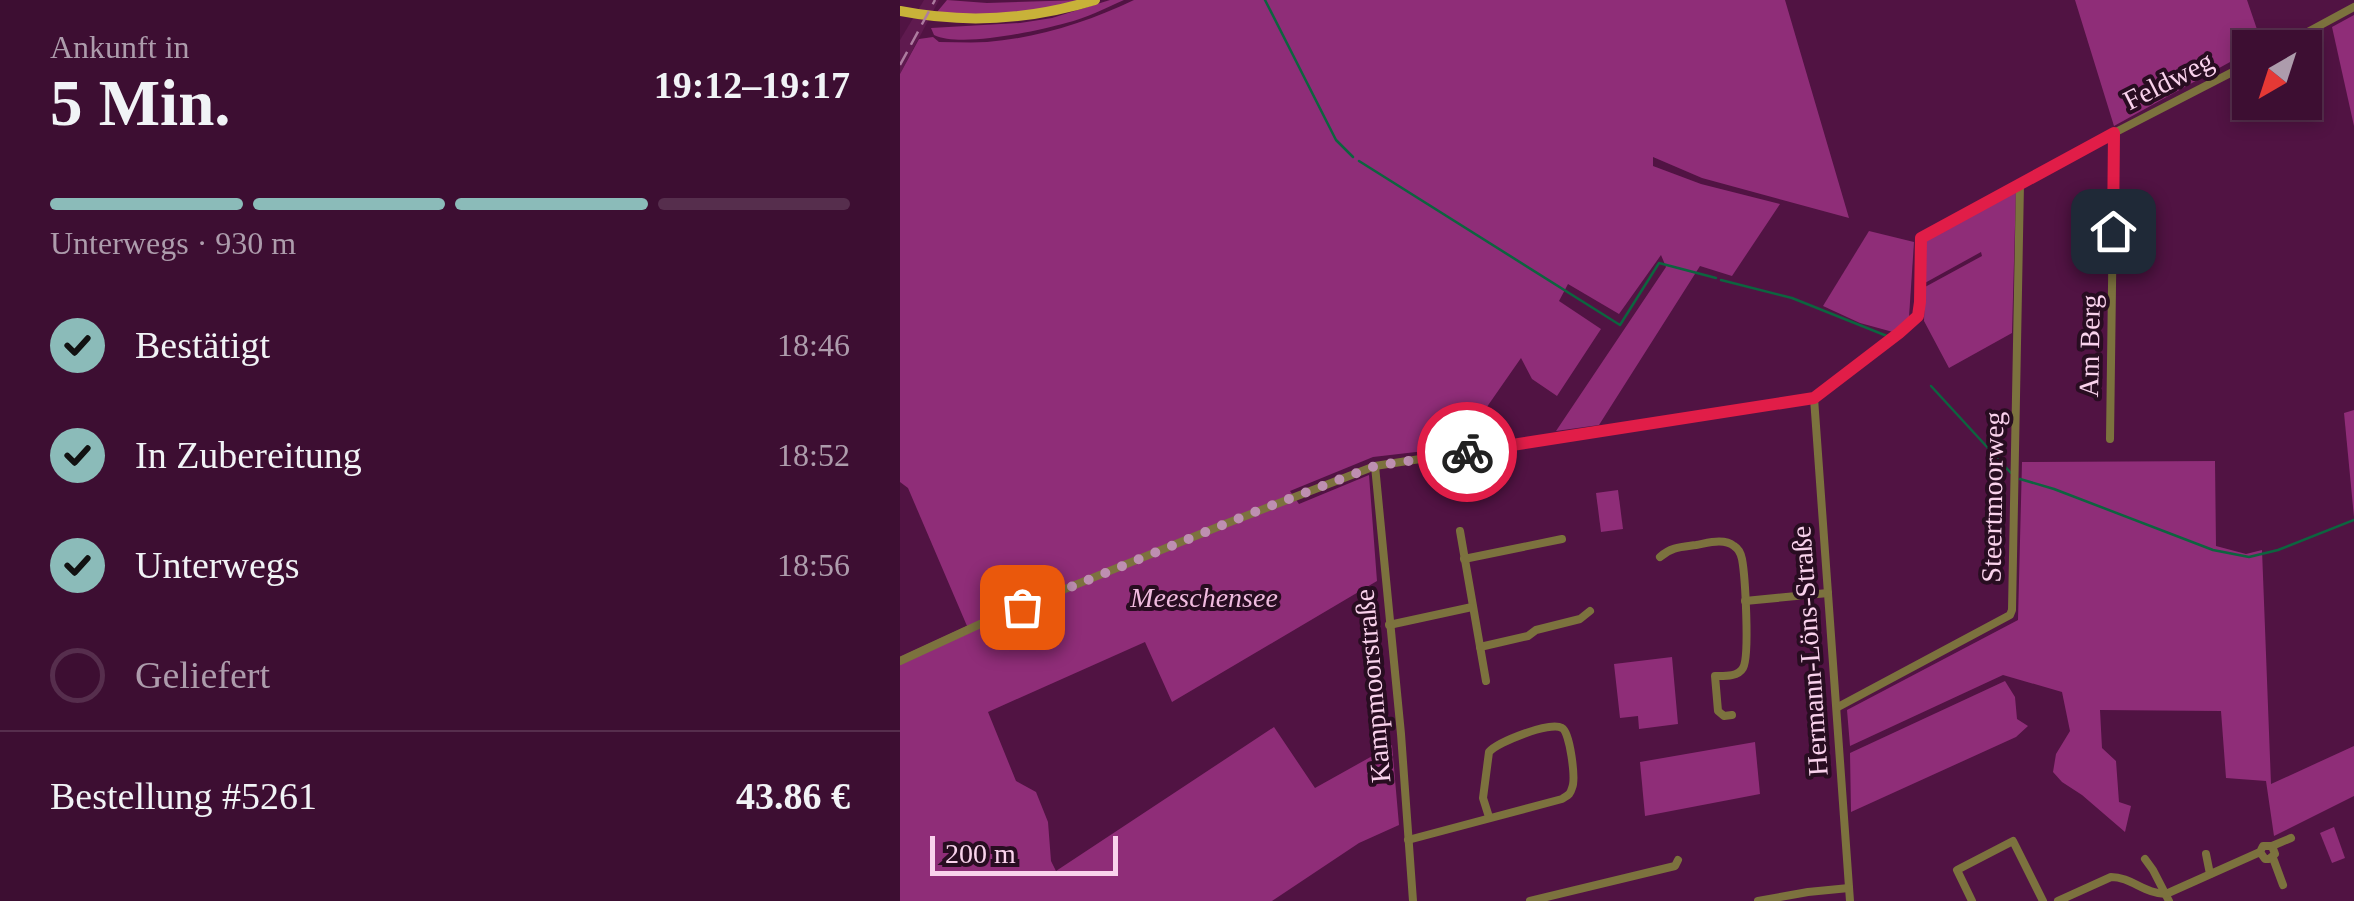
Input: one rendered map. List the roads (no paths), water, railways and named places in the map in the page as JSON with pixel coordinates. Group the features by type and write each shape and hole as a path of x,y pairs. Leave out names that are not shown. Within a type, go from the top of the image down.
{"main road":[{"path":"901,12 988,20 1094,0"}],"street":[{"path":"2311,30 2354,7"},
{"name":"Feldweg","path":"900,661 989,620 1375,466 1814,398 1918,316 1921,238 2232,72"},
{"name":"Am Berg","path":"2110,438 2114,133"},
{"name":"Steertmoorweg","path":"1838,707 2005,620 2012,610 2020,184"},
{"name":"Hermann-Löns-Straße","path":"1814,398 1850,901"},
{"name":"Kampmoorstraße","path":"1375,466 1413,898"},
{"path":"1460,531 1486,681"},
{"path":"1464,558 1562,539"},
{"path":"1660,556 1670,549 1721,542 1734,545 1742,557 1746,650 1743,670 1737,675 1715,676 1718,711 1724,716 1732,715"},
{"path":"1745,601 1828,593"},
{"path":"1390,625 1472,607"},
{"path":"1480,647 1580,620 1590,611"},
{"path":"1408,840 1562,800 1569,794 1574,778 1566,730 1559,726 1537,730 1500,742 1488,752 1483,798 1489,817"},
{"path":"2058,901 2111,877 2167,898 2260,852 2264,846 2292,838"},
{"path":"1972,901 1957,870 2013,842 2042,901"},
{"path":"2272,846 2283,885"},
{"path":"2260,852 2264,859 2273,858"},
{"path":"2206,854 2210,874"},
{"path":"1530,901 1675,866 1678,860"},
{"path":"2145,860 2167,898"},
{"path":"1592,886 1593,901"},
{"path":"1758,901 1849,888"},
{"path":"1402,901 1413,898"}],"waterway":[{"path":"1265,0 1336,140 1353,157"},
{"path":"1359,161 1620,325 1659,263 1716,278"},
{"path":"1721,280 1792,298 1887,336"},
{"path":"1931,386 2011,473"},
{"path":"2020,479 2213,550 2249,557 2278,550 2354,520"}],"railway":[{"path":"900,65 935,0"}],"park label":[{"name":"Meeschensee","path":"1204,597"}]}
